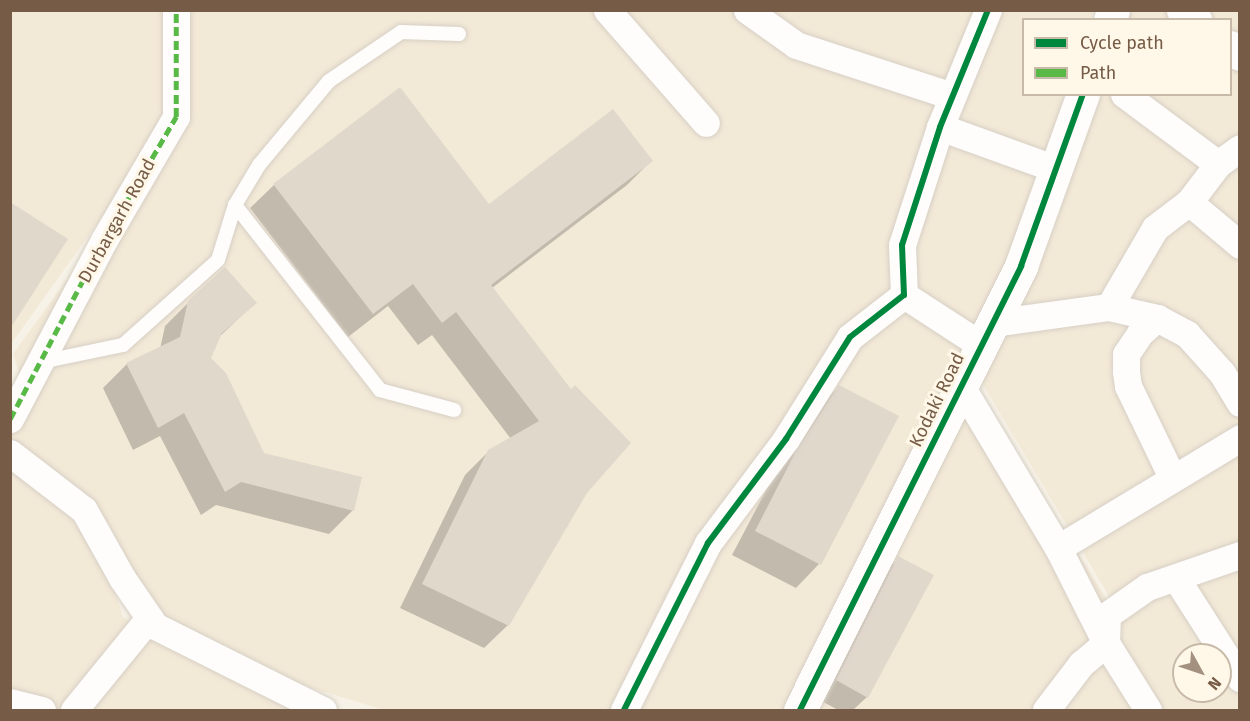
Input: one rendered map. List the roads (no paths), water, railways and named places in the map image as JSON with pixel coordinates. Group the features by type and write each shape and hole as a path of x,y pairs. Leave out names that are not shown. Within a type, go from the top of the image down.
{"street":[{"name":"Durbargarh Road","path":"10,419 104,240 176,117 176,10"},
{"path":"607,10 706,123"},
{"path":"747,10 796,45 952,96"},
{"path":"904,295 902,245 940,127 988,10"},
{"name":"Kodaki Road","path":"800,711 1021,266 1082,96"},
{"path":"1109,307 1155,228 1189,202 1229,156 1127,96"},
{"path":"940,127 1056,169"},
{"path":"1189,202 1239,245"},
{"path":"904,295 987,334 1109,307 1157,318 1187,334 1231,368 1239,404"},
{"path":"624,711 708,543 786,439 850,337 904,295"},
{"path":"1157,318 1140,333 1126,354 1126,371 1128,386 1172,477"},
{"path":"961,386 1058,548 1106,643 1148,711"},
{"path":"1058,548 1239,438"},
{"path":"10,453 84,510 122,578 155,626 323,711"},
{"path":"1046,711 1081,664 1106,643 1107,615 1147,587 1239,555"},
{"path":"1176,578 1239,678"},
{"path":"74,711 149,618"},
{"path":"10,702 42,711"}],"lane":[{"path":"40,362 123,345 218,260 236,205 259,165 329,81 401,32 459,34"},
{"path":"236,205 380,390 454,410"}]}
